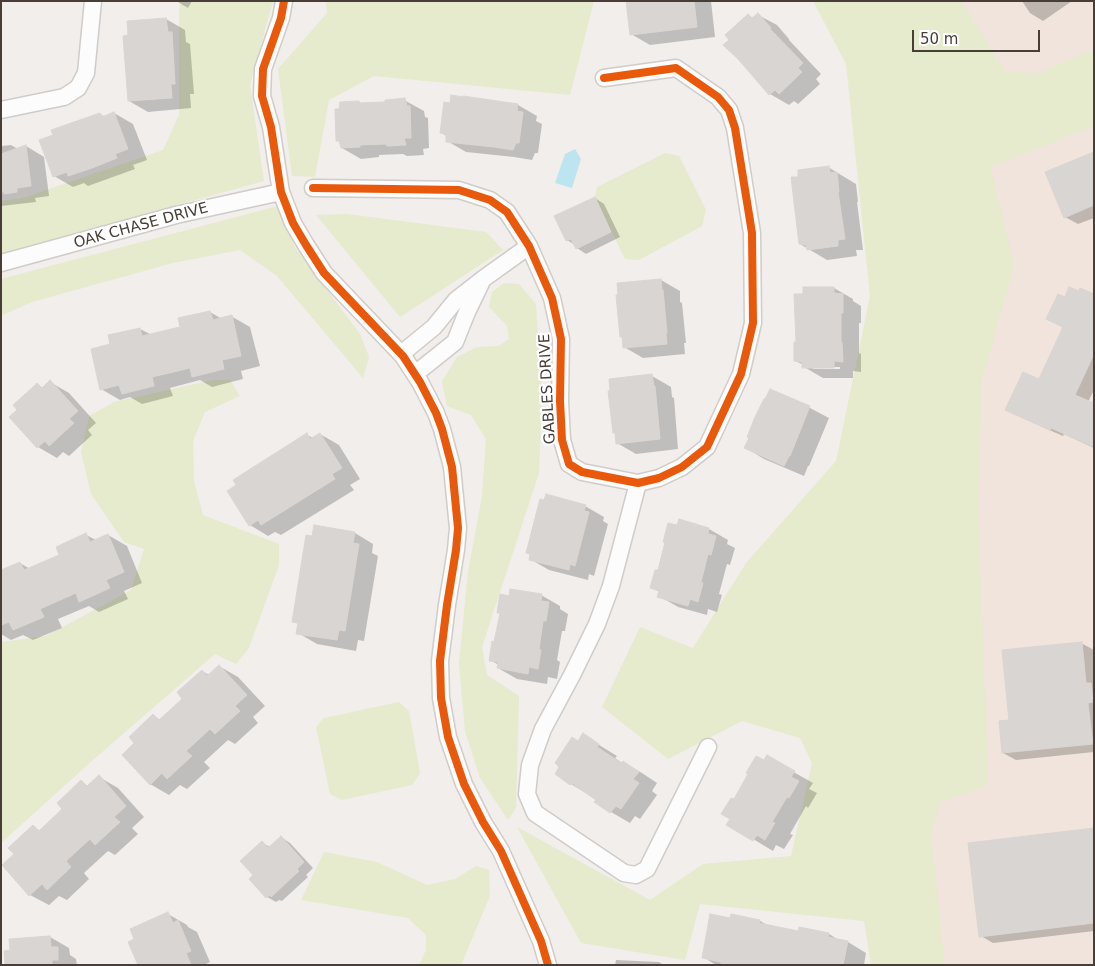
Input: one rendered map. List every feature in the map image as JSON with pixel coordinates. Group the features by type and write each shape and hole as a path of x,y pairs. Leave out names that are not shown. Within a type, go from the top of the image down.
{"street":[{"path":"1,110 64,97 78,88 86,73 93,1"},
{"path":"284,1 281,18 263,69 262,96 271,127 281,192 293,223 324,273 401,354 420,382 442,429 452,467 458,528 440,661 442,698 448,737 464,784 483,822 501,851 541,941 548,965"},
{"name":"GABLES DRIVE","path":"313,188 460,190 490,200 507,212 529,246 552,298 561,339 560,401 562,440 569,464 582,472 638,483 659,478 682,467 707,448 741,374 753,323 752,232 735,128 729,110 718,97 676,68 604,78"},
{"name":"OAK CHASE DRIVE","path":"1,263 176,215 281,192"},
{"path":"401,354 434,327 456,300 529,246"},
{"path":"415,374 455,342 482,279"},
{"path":"638,483 611,586 598,624 543,729 530,766 527,794 535,813 624,873 636,875 647,869 708,747"}],"shaded area":[{"path":"866,1 1094,1 1094,965 886,965"}],"green space":[{"path":"182,1 273,1 250,85 264,181 1,254 1,201 23,198 163,150 179,115 179,7"},
{"path":"326,1 594,1 570,95 374,76 329,100 315,177 292,176 278,69 327,13"},
{"path":"813,1 961,1 1005,71 1037,74 1089,51 1094,51 1094,126 990,167 1014,265 982,380 978,503 988,785 940,803 931,835 945,965 871,965 864,921 700,904 685,960 581,943 517,827 650,900 703,864 791,856 812,763 800,738 742,721 668,759 602,707 640,627 693,648 746,563 836,461 870,296 846,64"},
{"path":"665,153 679,156 706,210 702,226 639,260 625,259 595,197 597,187"},
{"path":"278,206 296,249 360,334 369,357 363,378 277,276 240,250 173,263 32,302 1,316 1,279"},
{"path":"347,214 486,232 503,250 400,317 316,215"},
{"path":"504,283 519,284 536,304 542,397 539,473 482,647 487,675 519,696 516,808 508,820 480,778 465,731 459,663 468,572 482,496 486,439 471,415 447,406 442,381 457,357 477,347 499,346 509,339 507,326 489,307 492,292"},
{"path":"213,380 230,380 240,396 205,412 193,441 194,481 203,515 279,544 279,565 249,648 236,664 215,654 1,843 1,642 46,636 131,590 144,549 124,542 91,494 81,452 89,416 114,402"},
{"path":"399,702 409,711 420,773 412,785 342,800 330,794 316,727 324,718"},
{"path":"324,852 377,862 427,885 455,879 476,866 489,870 490,896 461,965 419,965 426,950 426,935 408,918 301,900"}],"water":[{"path":"575,149 581,159 572,188 555,183 565,154"}],"building":[{"path":"626,1 694,1 697,27 630,35"},
{"path":"758,13 770,29 803,63 798,68 802,72 779,94 775,90 769,95 738,59 723,45 729,40 725,35 748,14 752,18"},
{"path":"166,18 168,32 172,32 175,84 171,84 172,98 128,101 123,36 128,35 127,21"},
{"path":"451,95 518,104 517,111 523,112 519,143 516,143 513,150 446,142 446,134 440,133 444,102 450,103"},
{"path":"405,98 407,106 410,106 411,138 404,138 406,145 360,145 360,147 341,148 339,141 336,141 335,109 339,109 340,102 385,102 385,100"},
{"path":"114,112 128,149 115,154 117,158 92,168 68,176 67,172 53,177 39,140 53,135 51,130 100,113 102,117"},
{"path":"26,145 31,186 17,188 17,192 4,194 4,192 1,192 1,154"},
{"path":"1094,152 1094,205 1064,218 1045,172"},
{"path":"829,166 830,173 837,172 845,239 838,240 838,246 807,250 806,245 799,244 791,177 798,177 798,170"},
{"path":"595,197 611,232 576,249 571,239 566,241 554,216"},
{"path":"661,279 667,344 623,348 622,337 620,337 616,295 618,295 617,283"},
{"path":"803,287 834,287 834,293 843,294 841,342 843,362 834,361 834,368 802,368 802,362 794,361 794,342 796,342 794,294 803,294"},
{"path":"1069,287 1079,291 1080,288 1094,294 1094,354 1075,395 1094,403 1094,447 1005,410 1023,372 1039,379 1063,327 1046,319 1058,294 1065,297"},
{"path":"210,311 213,320 232,315 241,356 222,360 224,369 192,377 190,368 152,377 154,386 122,394 119,385 100,390 91,349 110,344 108,335 140,328 142,336 180,327 178,318"},
{"path":"652,374 655,386 660,439 616,444 608,391 610,391 609,379"},
{"path":"50,380 78,411 69,419 74,423 49,446 45,441 37,448 9,417 17,410 13,405 37,383 42,388"},
{"path":"770,389 810,406 790,456 784,466 744,448 755,417"},
{"path":"307,433 310,439 320,433 342,468 332,474 335,479 261,525 258,520 249,526 227,491 236,485 233,480"},
{"path":"546,494 586,505 584,511 589,512 575,566 570,564 569,570 529,560 530,554 526,553 540,499 544,500"},
{"path":"679,519 709,528 708,534 716,536 711,555 708,554 698,602 690,599 688,606 657,597 659,591 650,588 655,570 658,570 668,523 677,525"},
{"path":"314,525 355,532 353,543 359,544 345,631 339,630 337,640 296,634 298,623 292,622 306,535 312,536"},
{"path":"86,533 90,542 108,534 124,572 106,580 110,588 79,602 76,593 40,609 44,617 13,630 9,622 1,625 1,570 20,562 24,570 59,555 56,547"},
{"path":"510,589 542,594 541,601 549,602 546,621 543,621 538,669 529,667 528,674 497,668 498,662 489,661 492,641 494,642 500,613 497,613 500,594 509,596"},
{"path":"1082,642 1086,683 1091,683 1093,702 1088,703 1093,744 1002,753 999,721 1009,720 1002,650"},
{"path":"219,665 247,695 235,706 240,711 215,734 210,729 186,751 192,756 167,779 162,773 150,785 122,755 134,743 129,737 153,714 159,720 182,699 177,692 202,670 207,676"},
{"path":"583,733 599,744 597,747 639,772 633,779 639,783 621,809 616,806 610,813 594,802 596,800 572,783 570,785 555,774 559,767 555,763 572,737 578,741"},
{"path":"767,755 795,771 791,777 799,781 772,822 775,823 765,840 757,835 753,841 726,825 730,819 721,814 731,798 734,799 756,756 764,760"},
{"path":"99,775 126,806 114,817 120,822 95,845 90,839 66,861 71,867 47,890 42,884 29,896 2,865 14,854 8,848 33,825 39,831 62,809 57,803 81,780 87,786"},
{"path":"1094,828 1094,923 979,937 968,843"},
{"path":"281,836 304,862 297,869 299,871 271,897 270,895 266,898 249,879 253,875 240,861 262,841 268,848"},
{"path":"168,912 173,923 178,920 191,951 186,953 191,965 138,965 128,942 134,939 130,929"},
{"path":"710,914 730,918 731,914 760,920 759,923 798,931 799,927 829,933 828,937 848,941 843,965 721,965 721,962 702,958"},
{"path":"50,936 51,947 58,947 58,960 52,960 52,965 5,964 4,951 10,950 9,939"}],"cycle path":[{"path":"284,1 281,18 263,69 262,96 271,127 281,192 293,223 324,273 403,356 420,382 442,429 452,467 458,528 440,661 441,698 448,737 464,784 483,822 501,851 541,941 548,965"},
{"path":"313,188 459,190 490,200 507,212 529,246 552,298 561,339 560,401 562,440 569,464 582,472 638,483 659,478 682,467 707,447 741,374 753,323 752,233 735,128 729,110 718,97 676,68 604,78"}]}
